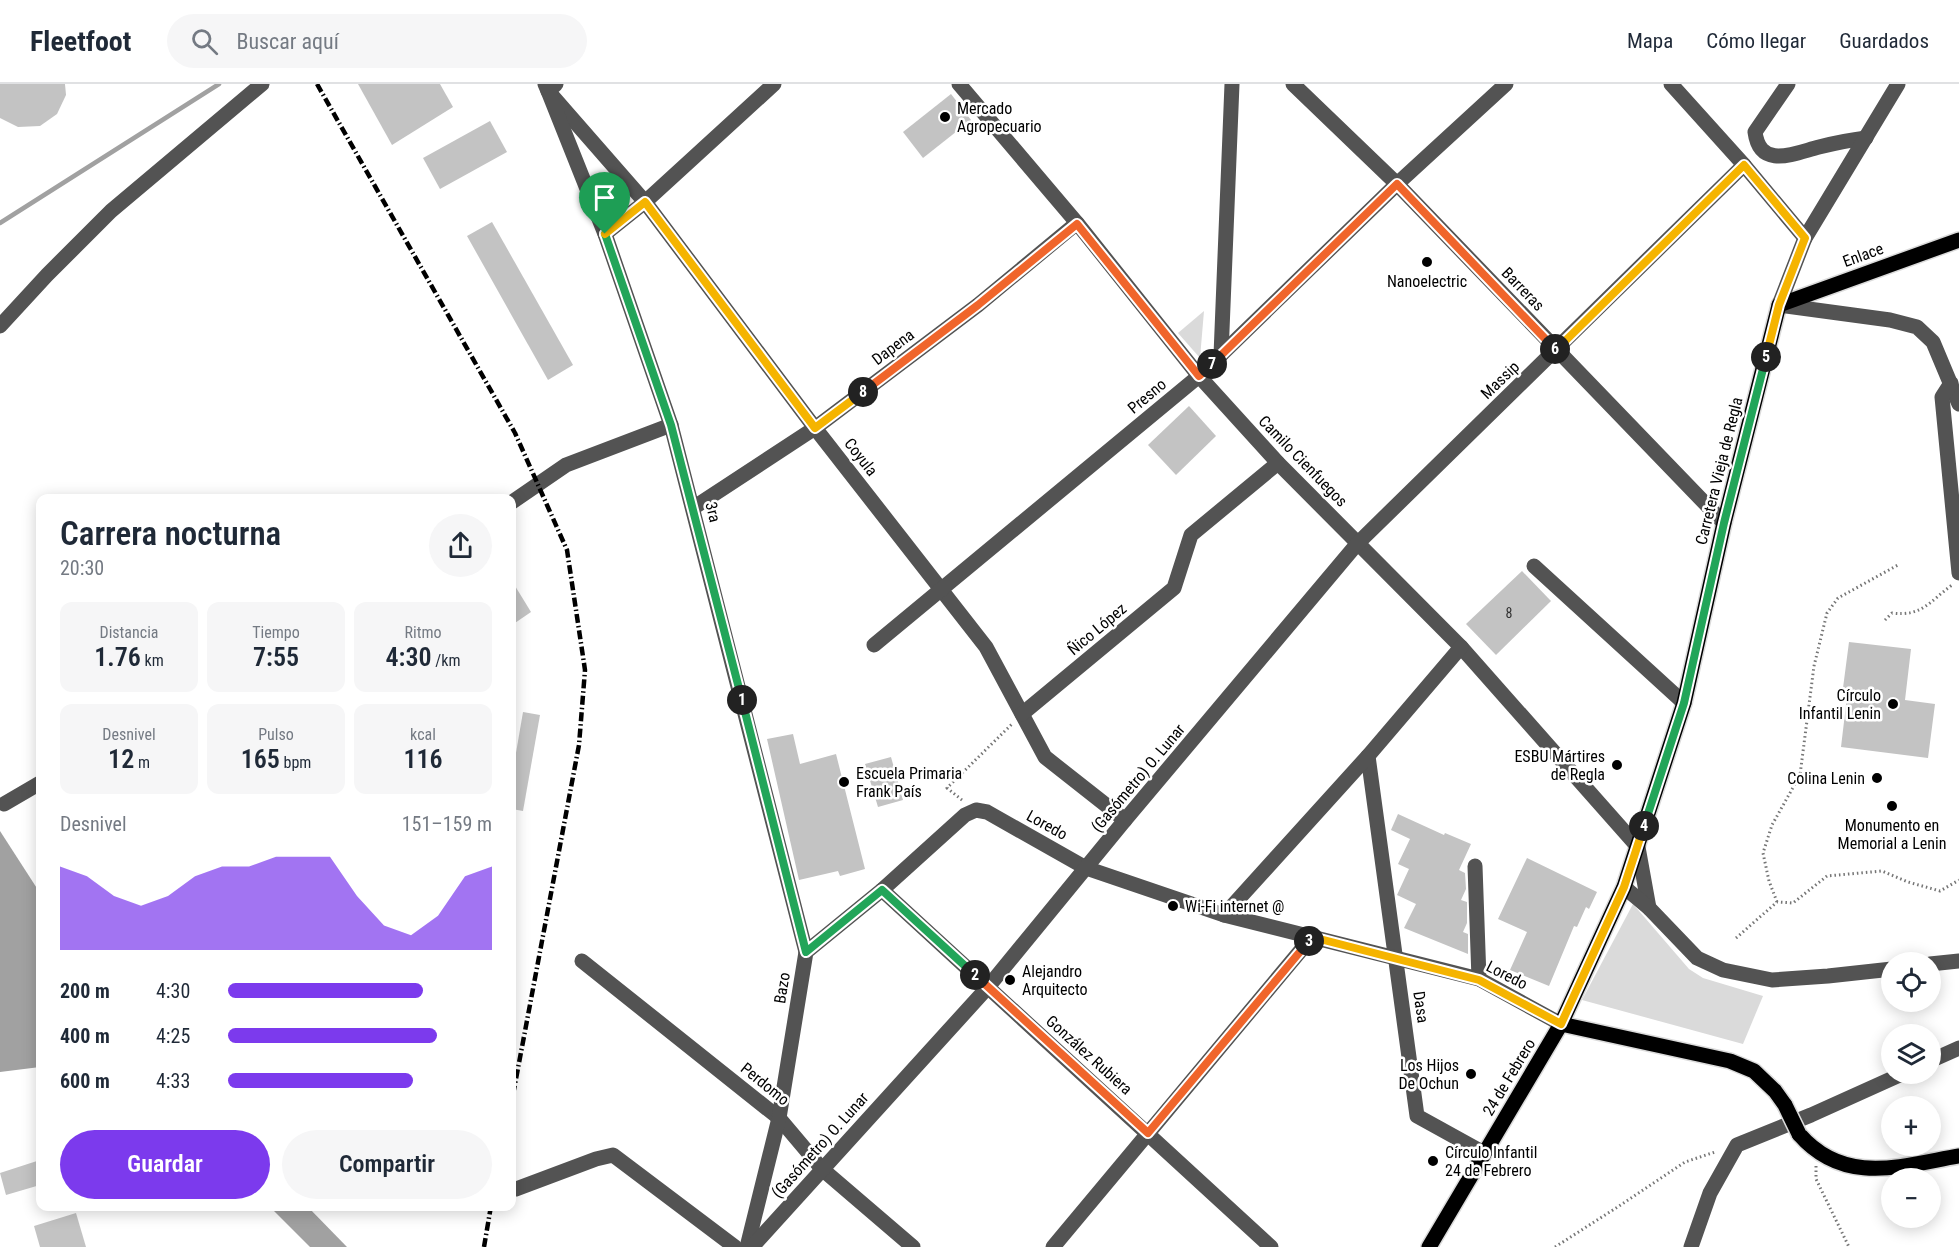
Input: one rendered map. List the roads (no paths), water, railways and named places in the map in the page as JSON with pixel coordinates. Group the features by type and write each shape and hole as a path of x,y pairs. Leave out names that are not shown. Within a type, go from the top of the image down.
{"main road":[{"name":"Enlace","path":"1779,305 1959,240"},
{"name":"Carretera Vieja de Regla","path":"1624,887 1684,703 1724,523 1779,305"},
{"name":"24 de Febrero","path":"1429,1247 1561,1024 1624,887"},
{"name":"Loredo","path":"1561,1024 1730,1061 1754,1071 1775,1091 1785,1105 1799,1134 1810,1147 1835,1163 1882,1170 1959,1156"}],"street":[{"path":"0,326 111,211 262,84"},
{"path":"605,234 645,202 774,84"},
{"name":"Camilo Cienfuegos","path":"959,84 1077,224 1199,376 1278,463 1461,647 1638,847"},
{"path":"1221,355 1232,84"},
{"name":"Barreras","path":"1293,84 1397,184 1724,523"},
{"name":"Presno","path":"874,645 1199,376 1397,184 1506,84"},
{"path":"1671,84 1744,165 1805,238"},
{"path":"1788,84 1755,132 1756,142 1764,152 1776,157 1842,141 1866,138"},
{"name":"Carretera Vieja de Regla","path":"1779,305 1805,238 1898,84"},
{"name":"Coyula","path":"550,86 645,202 815,428 986,647 1045,757 1125,820"},
{"name":"3ra","path":"550,86 605,234 671,425 806,952"},
{"name":"Massip","path":"1358,544 1744,165"},
{"name":"Dapena","path":"693,508 815,428 978,305 1077,224"},
{"path":"1779,305 1890,320 1917,327 1934,342 1959,404"},
{"path":"1951,382 1942,398 1957,578"},
{"path":"516,499 566,465 671,425"},
{"name":"Ñico López","path":"1022,714 1174,588 1191,535 1278,463"},
{"name":"(Gasómetro) O. Lunar","path":"752,1247 987,987 1358,544"},
{"path":"1534,566 1684,703"},
{"path":"1224,915 1368,756 1461,647"},
{"name":"Dasa","path":"1368,756 1417,1116 1484,1153"},
{"path":"4,804 36,785"},
{"name":"Loredo","path":"882,890 964,815 976,810 987,812 1086,868 1224,915 1479,980 1561,1024"},
{"path":"1638,847 1649,908"},
{"path":"1475,866 1479,980"},
{"path":"1624,887 1649,908 1697,958 1723,970 1772,980 1881,970"},
{"path":"806,952 882,890"},
{"name":"González Rubiera","path":"882,890 1271,1247"},
{"path":"1053,1247 1312,937"},
{"name":"Bazo","path":"747,1247 779,1118 806,952"},
{"name":"Perdomo","path":"582,961 779,1118 822,1169 913,1247"},
{"path":"1941,963 1959,961"},
{"path":"1941,1056 1959,1048"},
{"path":"1691,1247 1710,1193 1737,1145 1881,1083"},
{"path":"516,1189 596,1159 613,1155 735,1247"}],"waterway":[{"path":"0,223 219,84"}],"railway":[{"path":"317,84 515,433 567,550 585,670 579,745 516,1079"},
{"path":"484,1247 490,1211"}],"place":[{"name":"Mercado Agropecuario","path":"945,117"},
{"name":"Nanoelectric","path":"1427,262"},
{"name":"Círculo Infantil Lenin","path":"1893,704"},
{"name":"ESBU Mártires de Regla","path":"1617,765"},
{"name":"Colina Lenin","path":"1877,778"},
{"name":"Escuela Primaria Frank País","path":"844,782"},
{"name":"Monumento en Memorial a Lenin","path":"1892,806"},
{"name":"Wi-Fi internet @","path":"1173,906"},
{"name":"Alejandro Arquitecto","path":"1010,980"},
{"name":"Los Hijos De Ochun","path":"1471,1074"},
{"name":"Círculo Infantil 24 de Febrero","path":"1433,1161"}]}
